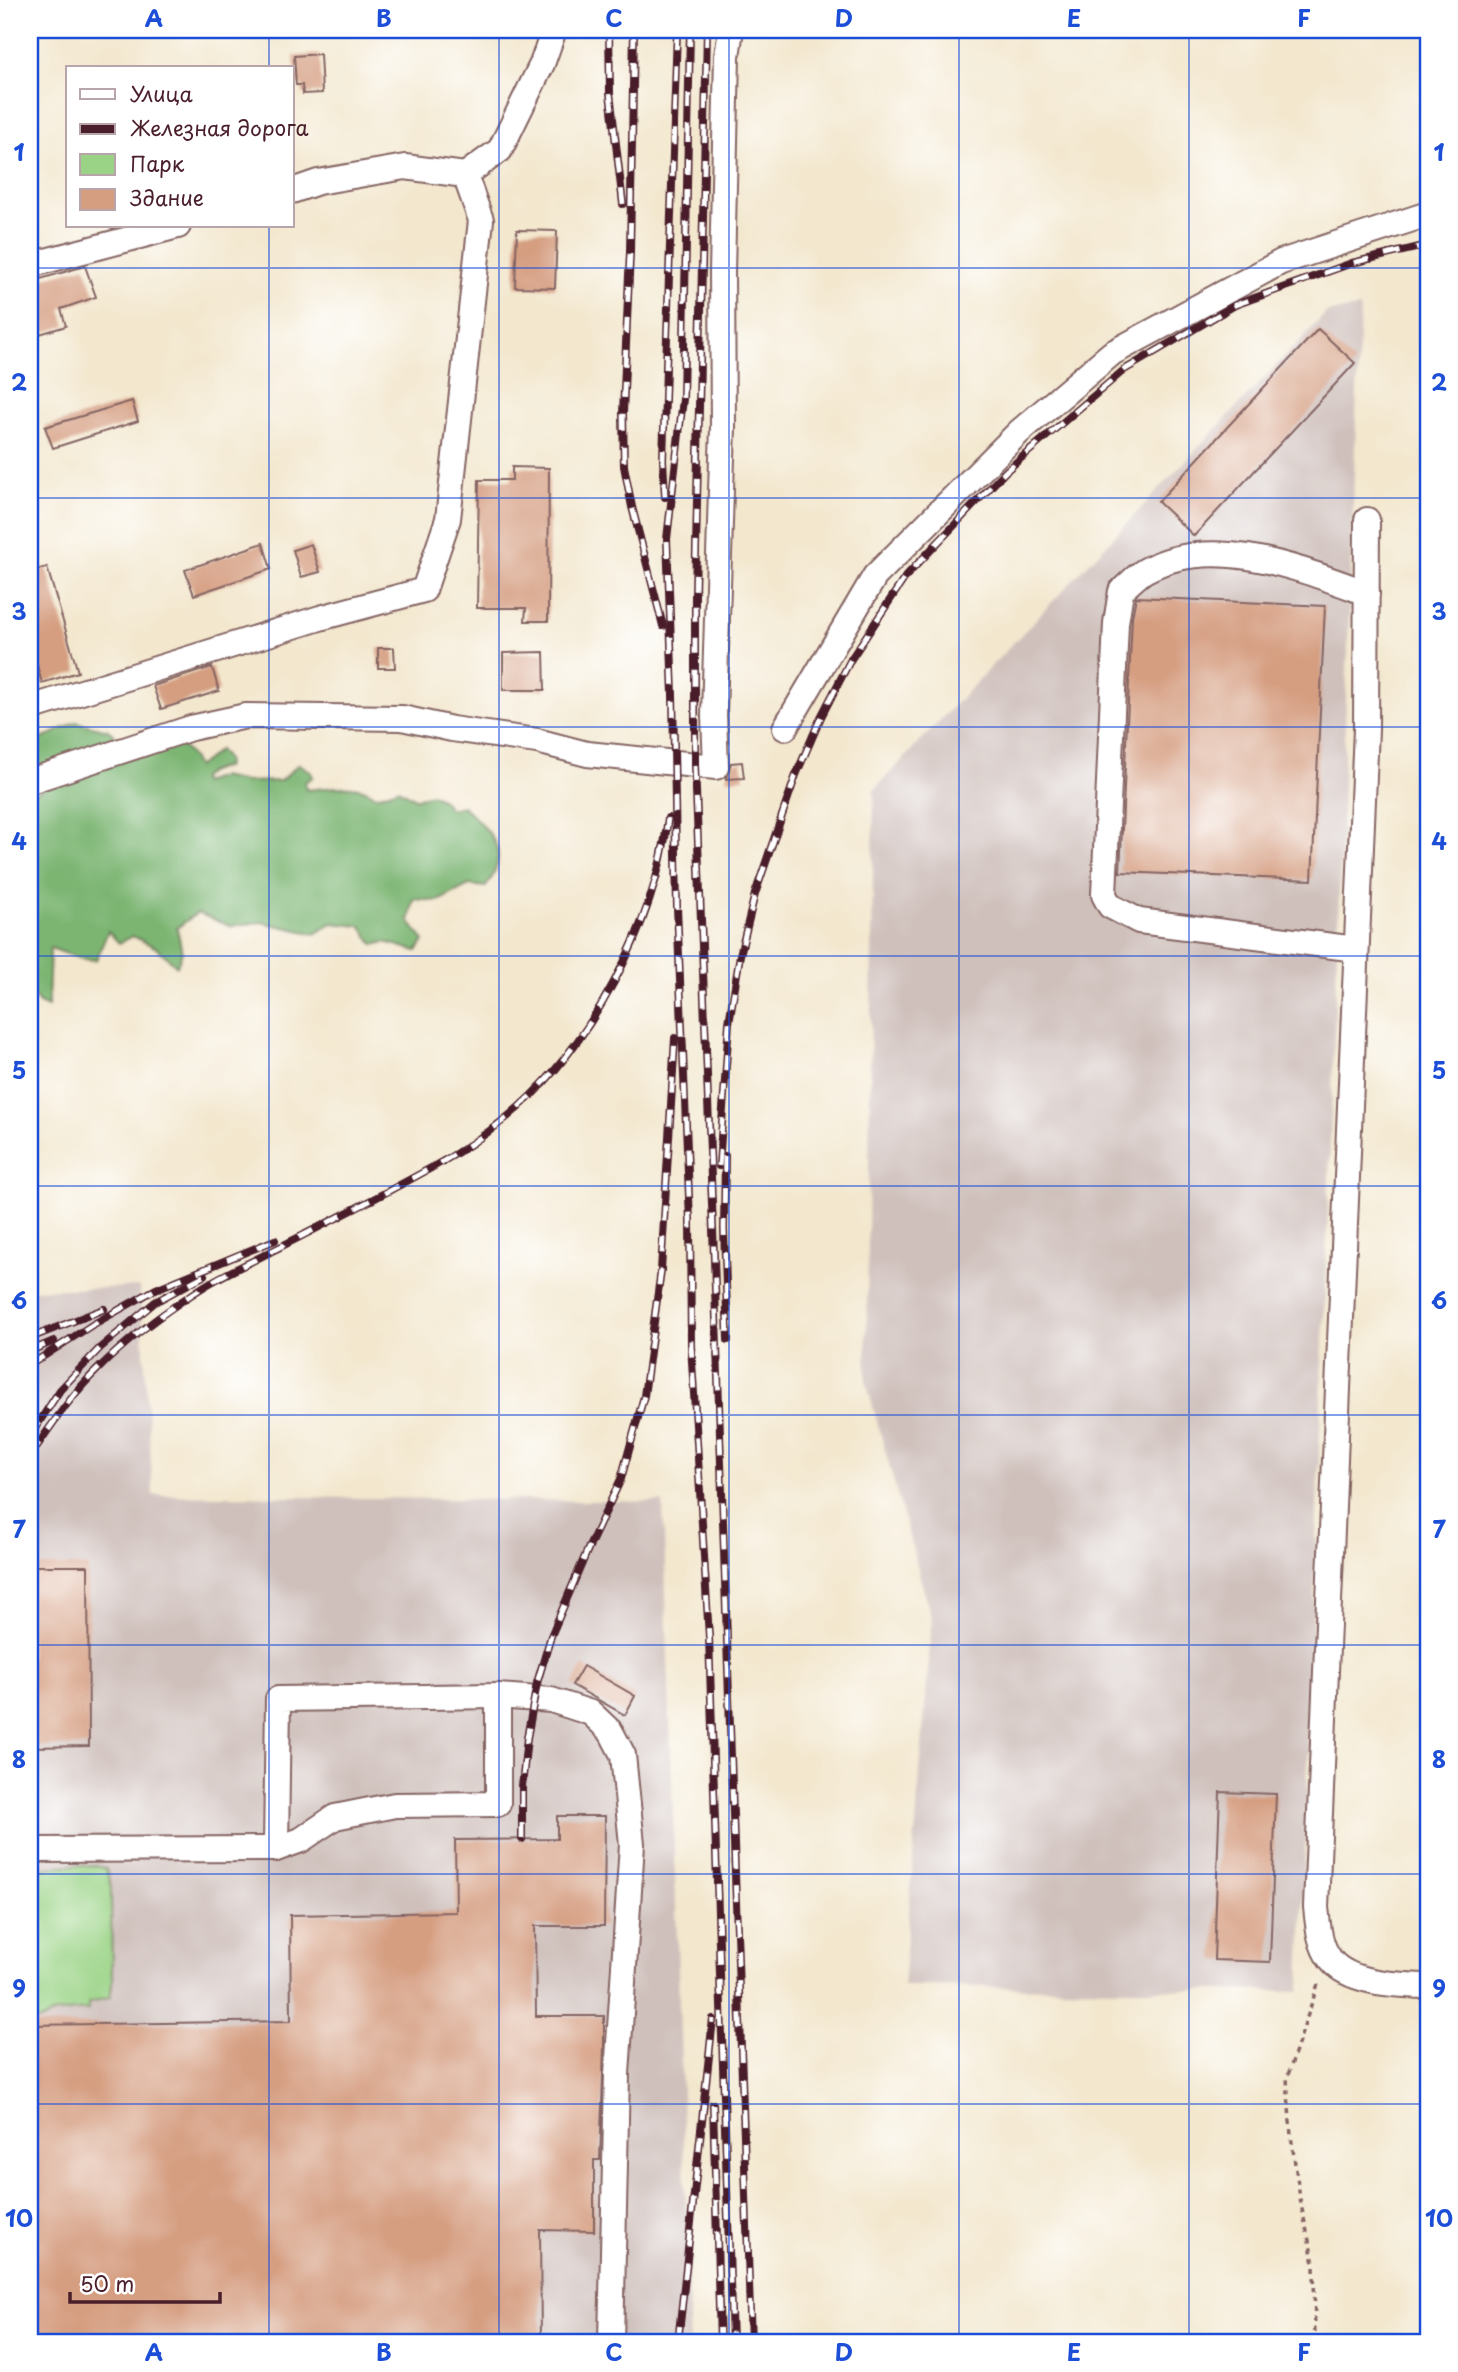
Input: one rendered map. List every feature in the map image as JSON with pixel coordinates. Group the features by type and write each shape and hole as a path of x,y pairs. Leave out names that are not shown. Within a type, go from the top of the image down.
{"lane":[{"path":"294,190 318,182 405,167 464,175 500,150 542,64 554,30"},
{"path":"30,781 191,728 246,716 402,718 453,729 537,741 587,754 716,766 714,715 723,426 722,245 727,69 731,30"},
{"path":"30,708 320,618 424,590 448,519 481,220 464,175"},
{"path":"785,727 874,576 1019,432 1112,353 1281,262 1428,214"},
{"path":"30,265 170,228"},
{"path":"1367,520 1366,729 1316,1907 1319,1937 1331,1961 1355,1977 1391,1985 1428,1986"},
{"path":"1356,949 1139,921 1110,906 1104,895 1116,623 1121,591 1145,570 1182,557 1231,555 1285,564 1367,593"},
{"path":"276,1849 278,1699 498,1696 551,1700 591,1713 611,1732 623,1755 632,1844 617,2074 611,2342"},
{"path":"30,1850 276,1849 301,1840 335,1817 395,1805 498,1804 498,1696"}],"path":[{"path":"1315,2342 1314,2263 1301,2205 1291,2136 1287,2078 1320,1978 1331,1961"}],"shaded area":[{"path":"1360,308 1300,1991 903,1986 932,1620 866,1381 874,790 1327,312"},
{"path":"140,1287 153,1495 663,1502 690,2342 30,2342 30,1290"}],"green space":[{"path":"76,722 108,730 133,752 132,758 145,757 156,746 174,741 188,752 197,767 219,750 226,759 227,766 201,778 202,783 221,777 245,782 280,781 299,764 310,771 313,777 305,782 306,790 352,787 369,791 376,796 398,789 417,799 431,794 443,800 449,809 463,806 489,833 498,852 494,874 486,887 469,885 438,901 414,899 409,921 424,941 417,951 385,942 374,945 361,926 332,923 315,934 262,922 231,926 197,913 177,928 182,952 177,966 157,948 133,936 119,943 108,931 96,960 82,959 50,948 48,1007 39,1003 30,992 30,795 61,780 37,762 40,740"},
{"path":"94,1865 106,1869 111,1888 110,1997 88,2003 88,2010 56,2013 40,2021 30,2020 30,1876 52,1867"}],"building":[{"path":"320,54 322,93 303,94 302,85 296,85 294,56"},
{"path":"517,230 557,231 555,288 515,287"},
{"path":"85,266 96,297 61,309 66,326 30,337 30,282"},
{"path":"1318,329 1355,363 1194,536 1158,502"},
{"path":"132,401 138,421 53,448 45,427"},
{"path":"512,467 549,468 548,621 525,621 526,608 477,608 479,480 512,480"},
{"path":"263,543 271,569 194,595 185,570"},
{"path":"311,544 320,572 301,577 293,550"},
{"path":"47,567 78,672 42,683 30,640 30,572"},
{"path":"1136,597 1325,606 1312,880 1120,872 1132,617"},
{"path":"378,648 394,648 395,668 378,668"},
{"path":"544,652 545,690 503,690 503,653"},
{"path":"212,667 219,691 161,709 153,686"},
{"path":"742,762 744,778 726,779 731,763"},
{"path":"30,1566 88,1566 89,1746 30,1747"},
{"path":"583,1666 635,1696 625,1715 572,1685"},
{"path":"1220,1792 1276,1794 1270,1962 1214,1960"},
{"path":"557,1816 605,1816 604,1926 535,1926 536,2016 604,2016 604,2047 600,2160 594,2160 594,2231 540,2230 541,2342 30,2342 30,2025 291,2021 290,1915 456,1912 455,1840 557,1839"}],"railway":[{"path":"609,30 610,93 623,204"},
{"path":"634,30 630,252 623,413 624,466 663,626"},
{"path":"665,497 663,460 677,30"},
{"path":"690,30 683,399 667,539 677,907 690,1221 691,1345 709,1637 732,2342"},
{"path":"707,30 695,596 695,765 751,2342"},
{"path":"719,1166 729,1023 740,955 755,894 796,775 821,717 851,659 906,576 1006,471 1124,370 1235,305 1352,263 1428,245"},
{"path":"30,1456 88,1379 121,1348 171,1308 215,1280 450,1157 497,1125 537,1090 591,1021 614,983 649,900 661,859 668,818"},
{"path":"522,1839 522,1786 537,1683 551,1636 621,1479 644,1396 661,1270 675,1038"},
{"path":"725,1156 724,1229 728,1340"},
{"path":"30,1365 92,1325 156,1289 275,1240"},
{"path":"30,1436 60,1390 100,1348 155,1302 205,1275"},
{"path":"30,1338 104,1309"},
{"path":"30,1351 54,1341"},
{"path":"678,2342 713,2019"},
{"path":"713,2104 720,2342"}]}
